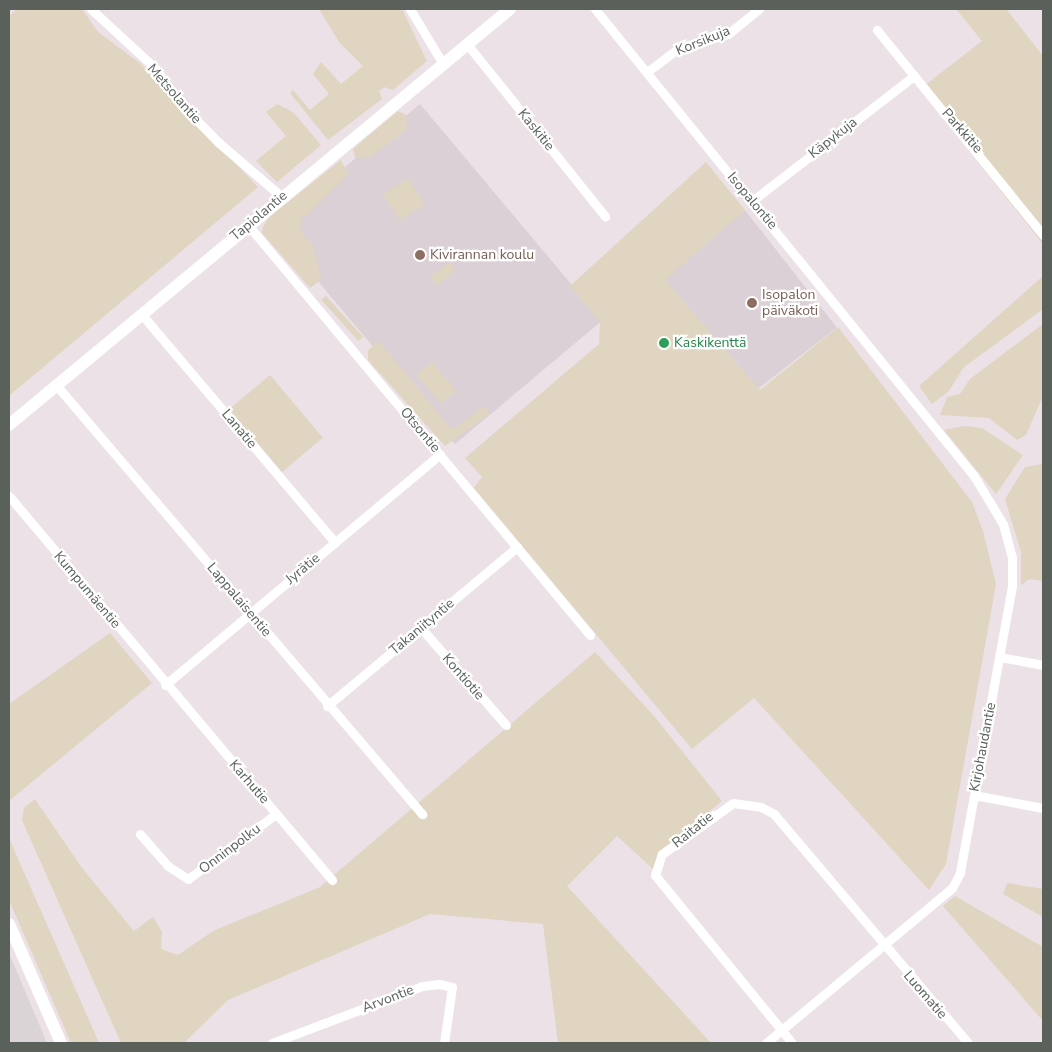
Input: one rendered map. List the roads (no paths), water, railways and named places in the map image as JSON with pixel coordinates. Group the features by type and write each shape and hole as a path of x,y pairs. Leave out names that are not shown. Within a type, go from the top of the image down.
{"street":[{"name":"Metsolantie","path":"90,9 156,69 180,103 218,142 282,197"},
{"path":"410,9 443,64"},
{"name":"Tapiolantie","path":"9,425 143,316 248,225 510,9"},
{"name":"Isopalontie","path":"595,9 752,201 906,395"},
{"name":"Korsikuja","path":"647,72 679,48 728,34 759,9"},
{"name":"Parkkitie","path":"877,30 1043,235"},
{"name":"Kaskitie","path":"467,44 605,216"},
{"name":"Käpykuja","path":"752,201 914,76"},
{"name":"Otsontie","path":"248,225 590,635"},
{"name":"Lanatie","path":"143,316 335,542"},
{"name":"Lappalaisentie","path":"57,386 251,613 327,706 422,814"},
{"name":"Kirjohaudantie","path":"766,1043 952,888 965,858 974,795 1012,586 1008,539 982,488 906,395"},
{"name":"Jyrätie","path":"165,685 440,454"},
{"name":"Kumpumäentie","path":"9,496 165,685"},
{"name":"Takaniityntie","path":"327,706 517,547"},
{"name":"Kontiotie","path":"421,628 506,725"},
{"path":"1000,657 1043,665"},
{"name":"Karhutie","path":"165,685 332,880"},
{"path":"974,795 1043,808"},
{"name":"Raitatie","path":"781,1031 661,887 655,875 662,854 719,809 733,803 761,807 774,814 882,946"},
{"name":"Onninpolku","path":"140,834 168,866 188,879 276,814"},
{"path":"9,924 61,1043"},
{"name":"Luomatie","path":"882,946 968,1043"},
{"name":"Arvontie","path":"272,1043 422,986 439,984 452,987 444,1043"},
{"path":"781,1031 792,1043"}],"place":[{"name":"Kivirannan koulu","path":"420,255"},
{"name":"Isopalon päiväkoti","path":"752,303"},
{"name":"Kaskikenttä","path":"664,343"}]}
